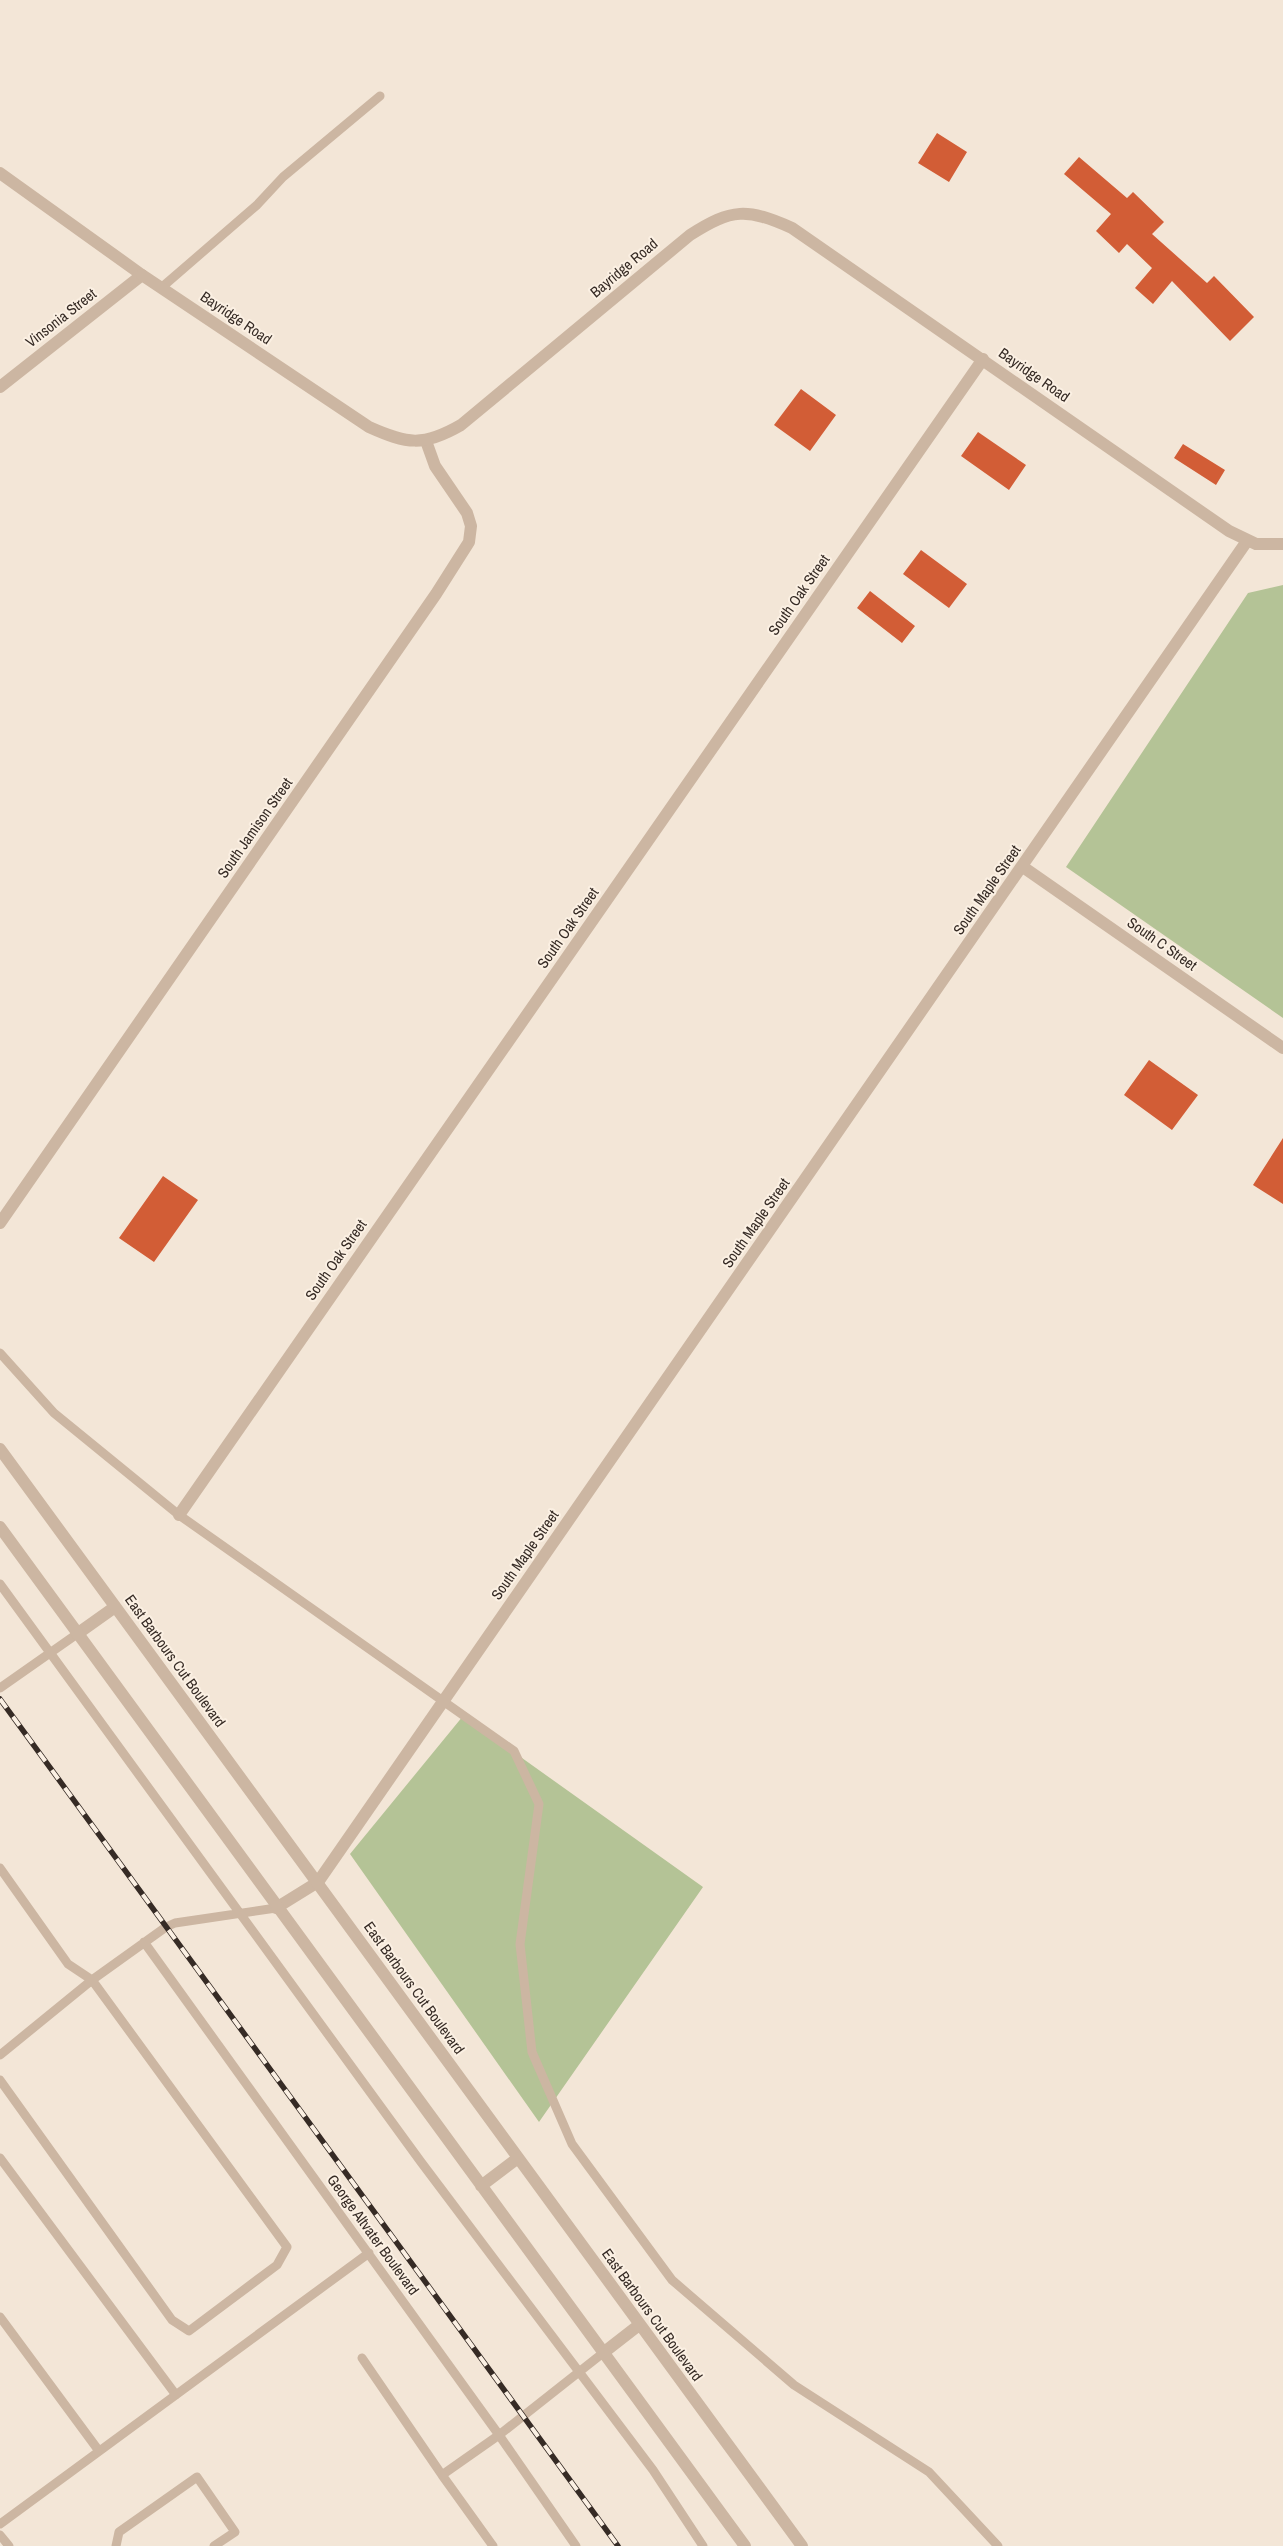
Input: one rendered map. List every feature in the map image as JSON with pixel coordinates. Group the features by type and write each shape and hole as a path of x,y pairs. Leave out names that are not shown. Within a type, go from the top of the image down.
{"street":[{"name":"Bayridge Road","path":"0,173 142,275 369,427 398,439 411,442 426,441 461,425 690,235 721,217 733,214 756,213 792,228 1247,541 1266,545 1283,544"},
{"name":"Vinsonia Street","path":"0,387 142,275"},
{"name":"South Oak Street","path":"179,1515 983,359"},
{"name":"South Jamison Street","path":"0,1224 469,542 471,526 467,513 435,466 426,441"},
{"name":"South Maple Street","path":"276,1908 318,1882 1023,867 1247,541"},
{"name":"South C Street","path":"1023,867 1283,1048"},
{"name":"East Barbours Cut Boulevard","path":"0,1449 802,2546"},
{"path":"0,1527 276,1908 745,2546"},
{"path":"77,1634 115,1607"},
{"path":"481,2186 518,2158"},
{"path":"603,2353 639,2325"}],"lane":[{"path":"161,288 257,205 282,177 380,96"},
{"path":"0,1353 54,1413 179,1515 514,1751 539,1804 520,1944 532,2052 572,2144 672,2280 794,2385 930,2472 998,2546"},
{"path":"0,1584 488,2253 653,2470 703,2546"},
{"path":"0,1688 77,1634"},
{"path":"0,1868 68,1964 92,1980 287,2247 276,2264 189,2331 172,2320 0,2080"},
{"path":"0,2055 92,1980 144,1942 175,1923 276,1908"},
{"name":"George Altvater Boulevard","path":"144,1942 369,2253 576,2546"},
{"path":"0,2158 176,2395"},
{"path":"0,2524 369,2253"},
{"path":"0,2317 99,2451"},
{"path":"442,2475 499,2435 603,2353"},
{"path":"362,2358 493,2546"},
{"path":"116,2546 119,2532 197,2477 235,2532 214,2546"},
{"path":"0,2535 9,2546"}],"green space":[{"path":"1283,585 1283,1018 1066,867 1248,593"},
{"path":"463,1716 703,1887 539,2122 350,1854"}],"building":[{"path":"937,133 967,152 949,182 918,163"},
{"path":"1079,157 1127,198 1133,192 1164,222 1152,234 1207,283 1214,276 1254,317 1230,341 1172,281 1153,304 1135,288 1152,268 1127,244 1119,253 1096,231 1111,214 1064,174"},
{"path":"801,389 836,415 810,451 774,425"},
{"path":"978,432 1026,465 1009,490 961,456"},
{"path":"1183,444 1225,470 1216,485 1174,458"},
{"path":"921,550 967,584 949,608 903,574"},
{"path":"870,591 915,626 902,643 857,608"},
{"path":"1149,1060 1198,1095 1172,1130 1124,1095"},
{"path":"1283,1138 1283,1204 1253,1185"},
{"path":"163,1176 198,1200 154,1262 119,1238"}],"railway":[{"path":"0,1699 618,2546"}]}
